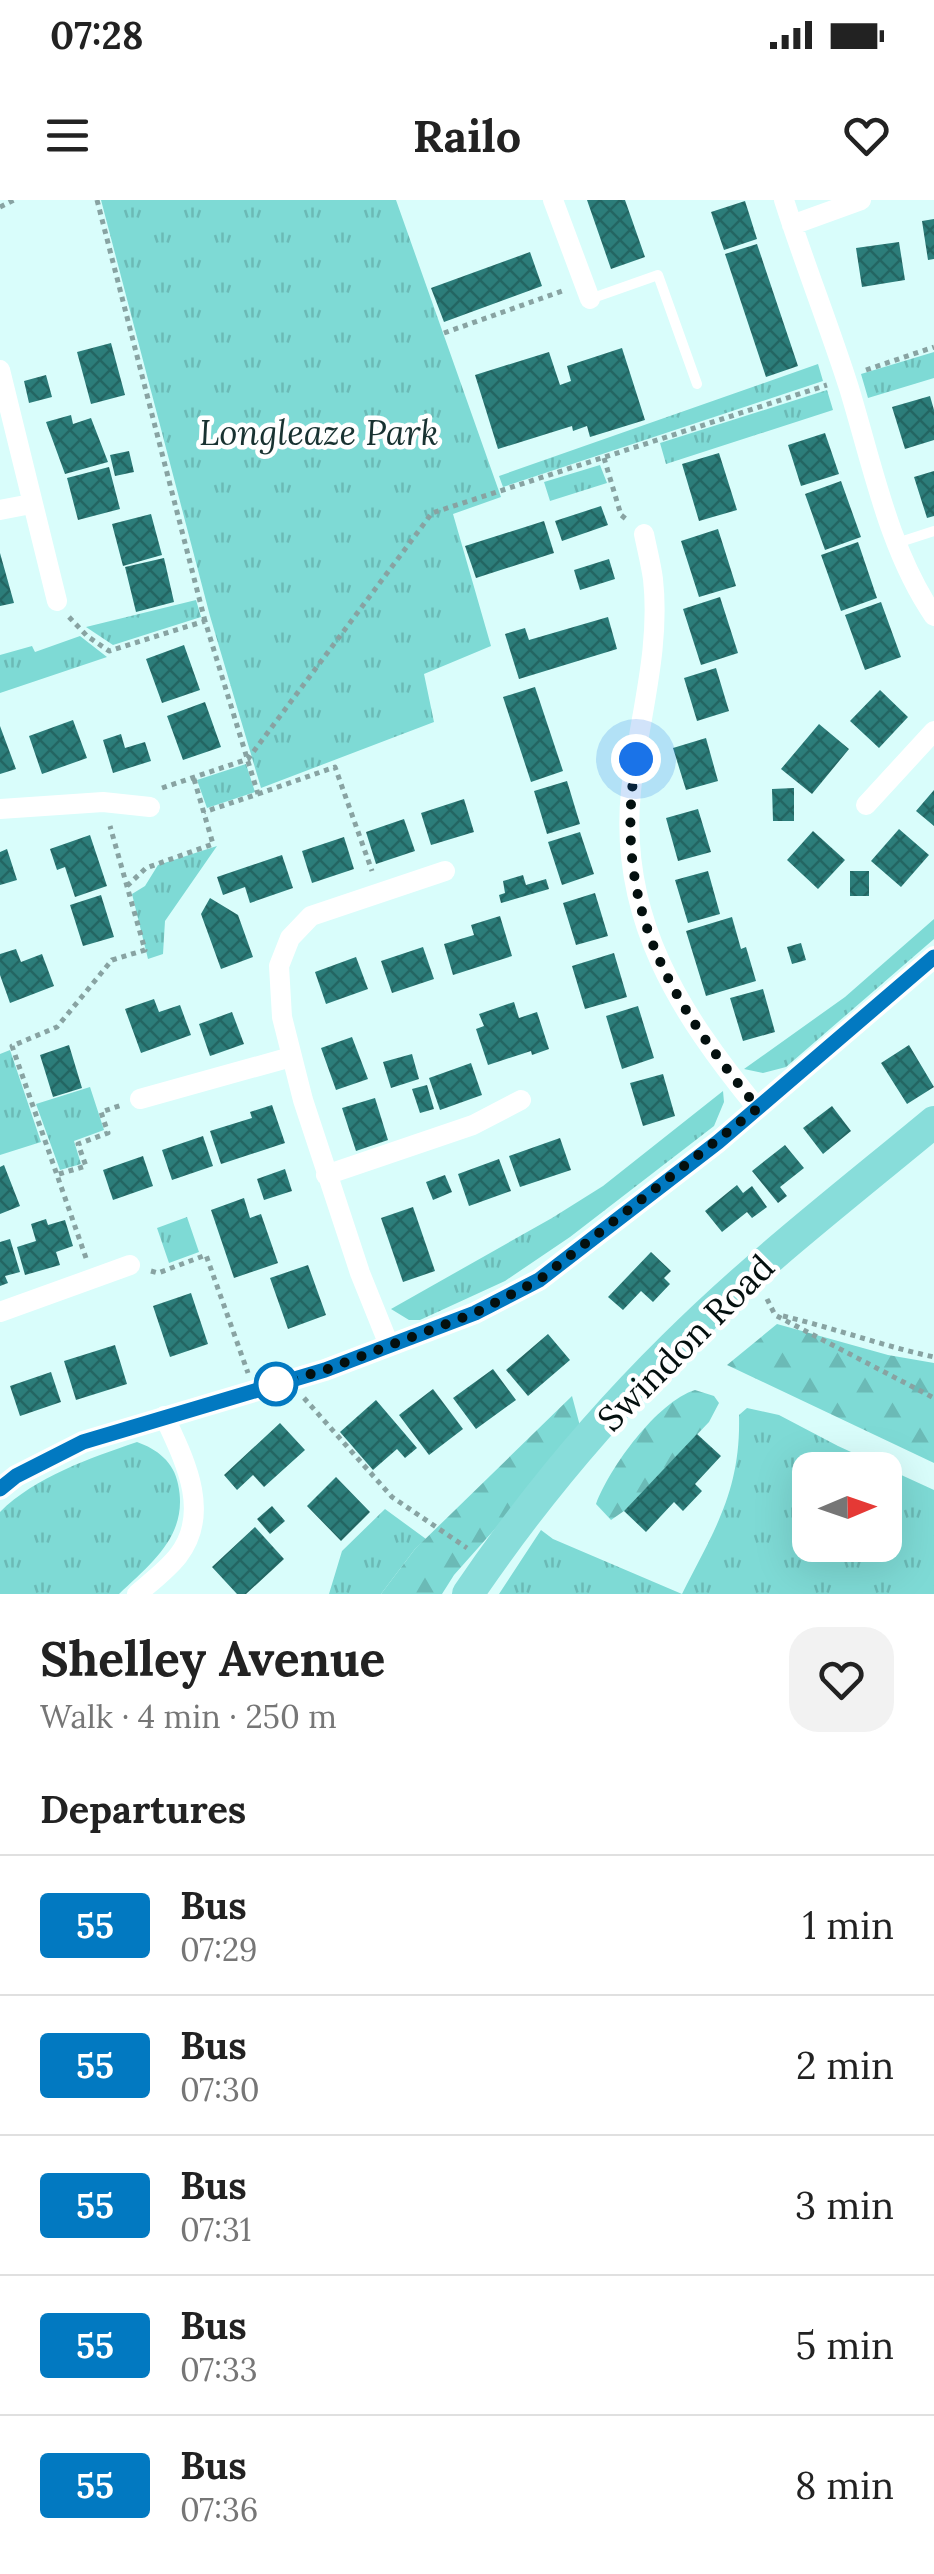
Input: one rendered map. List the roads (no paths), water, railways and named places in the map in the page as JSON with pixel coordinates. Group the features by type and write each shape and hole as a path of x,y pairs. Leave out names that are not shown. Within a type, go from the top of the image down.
{"main road":[{"name":"Swindon Road","path":"468,1594 597,1430 672,1347 934,1122"}],"street":[{"path":"553,200 590,300"},
{"path":"784,200 898,544 922,600 934,616"},
{"path":"792,225 861,200"},
{"path":"0,370 57,601"},
{"path":"0,510 31,504"},
{"path":"644,534 653,578 654,620 630,793 634,882 645,926 677,998 714,1055 758,1108"},
{"path":"866,805 934,732"},
{"path":"0,809 103,802 150,808"},
{"path":"389,1346 326,1175 291,1057 278,986 282,952 310,916 445,871"},
{"path":"0,1489 16,1476 83,1442 389,1346 475,1313 539,1280 758,1108 934,957"},
{"path":"140,1100 291,1057"},
{"path":"326,1175 473,1125 521,1100"},
{"path":"0,1312 130,1265"},
{"path":"138,1594 180,1553 194,1513 188,1468 164,1416"}],"lane":[{"path":"590,300 658,275 697,384"},
{"path":"898,544 934,531"}],"park label":[{"name":"Longleaze Park","path":"319,433"}]}
